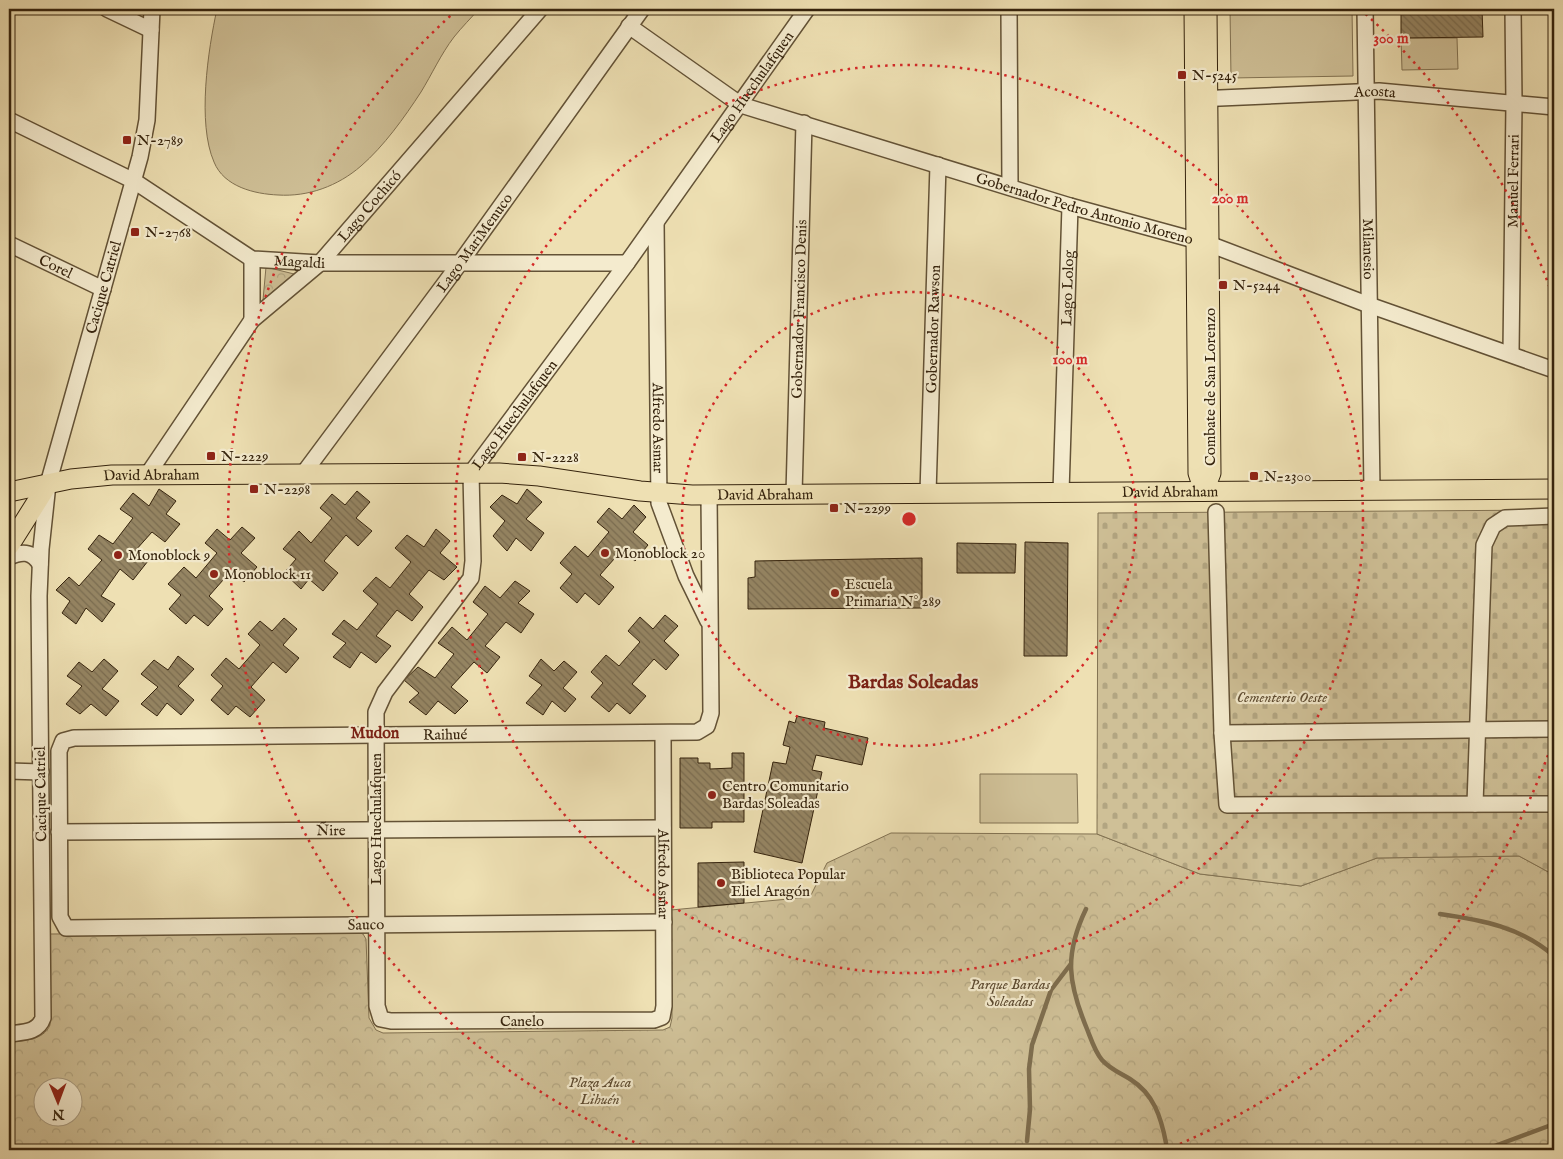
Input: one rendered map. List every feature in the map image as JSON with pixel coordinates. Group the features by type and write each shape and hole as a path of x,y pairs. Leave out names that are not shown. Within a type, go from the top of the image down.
{"main road":[{"name":"Combate de San Lorenzo","path":"1194,9 1201,99 1203,242 1198,473 1204,491"},
{"name":"Combate de San Lorenzo","path":"1201,99 1207,9"},
{"name":"David Abraham","path":"9,492 92,476 148,474 471,473 539,476 658,493 709,494 1554,489"},
{"path":"9,546 48,484"}],"street":[{"path":"107,9 151,30"},
{"name":"Cacique Catriel","path":"9,1034 33,1030 41,1023 43,1002 40,564 48,484 134,181 147,120 152,9"},
{"name":"Lago Cochicó","path":"148,474 252,320 320,263 540,9"},
{"name":"Lago MariMenuco","path":"303,474 460,263 642,9"},
{"name":"Lago Huechulafquen","path":"381,1019 377,1012 376,712 385,692 470,578 473,561 471,473 741,105 807,9"},
{"path":"1009,9 1010,188"},
{"name":"Milanesio","path":"1365,9 1372,490"},
{"name":"Manuel Ferrari","path":"1510,353 1514,103 1513,9"},
{"name":"Gobernador Pedro Antonio Moreno","path":"629,26 741,105 1070,206 1203,242 1369,305 1554,370"},
{"name":"Acosta","path":"1201,99 1366,91 1554,107"},
{"name":"Magaldi","path":"9,120 134,181 252,259 320,263 626,263"},
{"name":"Gobernador Francisco Denis","path":"794,494 804,123"},
{"name":"Gobernador Rawson","path":"928,493 938,165"},
{"name":"Lago Lolog","path":"1061,492 1070,206"},
{"name":"Alfredo Asmar","path":"656,222 658,493 663,519 691,588 709,624"},
{"name":"Corel","path":"9,244 103,289"},
{"path":"252,259 252,320"},
{"name":"Alfredo Asmar","path":"707,726 710,713 709,494"},
{"path":"1216,512 1222,733 1227,805 1554,804"},
{"path":"1475,804 1484,545 1493,526 1505,518 1554,516"},
{"path":"9,557 28,552 40,564"},
{"name":"Raihué","path":"59,832 59,751 63,741 74,738 663,733 697,732 707,726"},
{"path":"1222,733 1554,728"},
{"name":"Alfredo Asmar","path":"662,1017 664,1006 663,733"},
{"path":"9,771 41,772"},
{"name":"Ñire","path":"59,832 663,828"},
{"name":"Sauco","path":"59,832 60,917 64,926 69,928 664,922"},
{"name":"Canelo","path":"381,1019 654,1020 662,1017"}],"green space":[{"path":"217,9 479,9 454,37 408,112 386,141 361,166 343,179 322,189 300,194 278,195 250,191 233,183 225,178 214,162 209,146 205,107 210,45"},
{"path":"1230,9 1352,9 1353,76 1231,78"},
{"path":"1401,38 1457,38 1458,69 1402,70"},
{"path":"266,267 294,274 263,300"},
{"name":"Cementerio Oeste","path":"1554,510 1554,875 1519,856 1377,858 1301,886 1200,874 1097,834 1098,513"},
{"path":"980,774 1077,774 1078,823 980,823"},
{"name":"Parque Bardas Soleadas","path":"891,833 1097,834 1200,874 1301,886 1377,858 1519,856 1554,875 1554,1150 9,1150 9,1042 38,1037 50,1025 49,934 357,932 363,934 366,939 369,1018 376,1030 383,1033 663,1030 670,1027 672,1018 671,910 810,897 827,863"}],"building":[{"path":"1401,9 1482,9 1483,37 1401,38"},
{"name":"Monoblock 9","path":"159,489 176,501 166,514 180,524 165,542 152,532 135,551 148,561 133,580 120,569 101,596 115,604 102,622 86,608 76,624 62,613 70,601 56,590 69,577 79,586 102,560 88,549 99,535 113,544 133,518 120,509 133,493 149,506"},
{"path":"527,489 542,502 526,519 544,533 531,551 516,538 507,551 493,536 505,521 490,507 502,495 517,504"},
{"path":"357,491 370,502 356,518 372,531 358,546 346,535 324,561 338,573 323,591 309,579 301,589 284,573 296,559 283,549 299,531 311,543 332,518 320,508 332,494 345,505"},
{"name":"Monoblock 20","path":"634,505 646,517 633,532 648,545 635,561 622,550 600,575 614,587 599,605 585,593 577,603 560,588 572,574 560,563 575,546 588,557 609,532 597,522 609,508 622,519"},
{"name":"Monoblock 11","path":"242,527 255,538 241,553 257,567 244,582 231,571 209,596 223,609 208,626 194,615 186,624 169,609 181,595 168,584 184,567 196,578 217,553 205,543 217,529 230,540"},
{"path":"436,529 450,541 440,553 457,567 444,580 429,570 409,594 423,607 412,621 397,610 376,636 391,646 376,663 361,652 350,668 333,657 346,643 332,634 344,620 357,630 378,604 363,591 376,577 390,588 411,562 395,548 407,535 424,547"},
{"path":"1025,542 1068,543 1067,656 1024,656"},
{"path":"957,543 1016,544 1015,573 957,573"},
{"path":"922,558 922,608 748,609 748,578 755,577 755,561"},
{"path":"515,581 530,591 518,603 534,614 521,633 506,622 485,646 500,657 487,673 474,662 451,687 468,701 455,714 438,701 426,715 409,702 419,693 404,680 418,667 435,678 454,654 438,643 452,627 467,640 488,614 473,602 485,586 500,598"},
{"path":"665,615 678,626 664,641 679,655 666,670 654,659 632,684 646,696 630,714 617,703 609,712 591,697 603,683 591,672 606,655 619,666 640,642 628,631 640,617 653,629"},
{"path":"284,618 297,629 283,645 299,658 286,673 273,662 251,687 265,700 250,717 236,706 228,715 211,700 223,686 211,675 226,658 239,669 260,645 248,634 260,621 272,631"},
{"path":"178,656 194,669 178,686 194,700 181,715 167,703 157,716 141,704 158,687 141,674 154,660 168,670"},
{"path":"104,659 118,671 102,689 119,701 106,716 91,704 80,714 66,704 82,686 67,676 79,662 92,672"},
{"path":"541,659 554,671 564,661 577,672 563,688 576,699 565,712 552,701 543,715 526,703 542,685 529,676"},
{"path":"797,716 825,722 824,728 868,738 862,765 816,755 812,770 822,772 802,863 754,852 773,762 786,764 790,747 783,745 789,721 795,723"},
{"name":"Centro Comunitario Bardas Soleadas","path":"732,753 744,753 744,822 712,822 712,828 680,828 680,758 698,758 698,763 710,763 710,769 732,768"},
{"name":"Biblioteca Popular Eliel Aragón","path":"744,862 744,903 698,907 698,863"}],"waterway":[{"path":"1086,909 1074,941 1071,969 1081,1013 1093,1045 1102,1060 1138,1085 1151,1099 1159,1115 1166,1143"},
{"path":"1440,914 1500,926 1528,938 1554,956"},
{"path":"1027,1141 1030,1109 1029,1069 1032,1045 1051,990 1070,965"},
{"path":"1484,1150 1554,1124"}],"place":[{"name":"N-5245","path":"1182,75"},
{"name":"N-2789","path":"127,140"},
{"name":"N-2768","path":"135,232"},
{"name":"N-5244","path":"1223,285"},
{"name":"N-2229","path":"211,456"},
{"name":"N-2228","path":"522,457"},
{"name":"N-2300","path":"1254,476"},
{"name":"N-2298","path":"254,489"},
{"name":"N-2299","path":"834,508"},
{"name":"Monoblock 20","path":"605,553"},
{"name":"Monoblock 9","path":"118,555"},
{"name":"Monoblock 11","path":"214,574"},
{"name":"Escuela Primaria N° 289","path":"835,593"},
{"name":"Centro Comunitario Bardas Soleadas","path":"712,795"},
{"name":"Biblioteca Popular Eliel Aragón","path":"721,883"}],"district":[{"name":"Bardas Soleadas","path":"913,682"},
{"name":"Mudon","path":"375,734"}],"park label":[{"name":"Plaza Auca Lihuén","path":"600,1090"}]}
